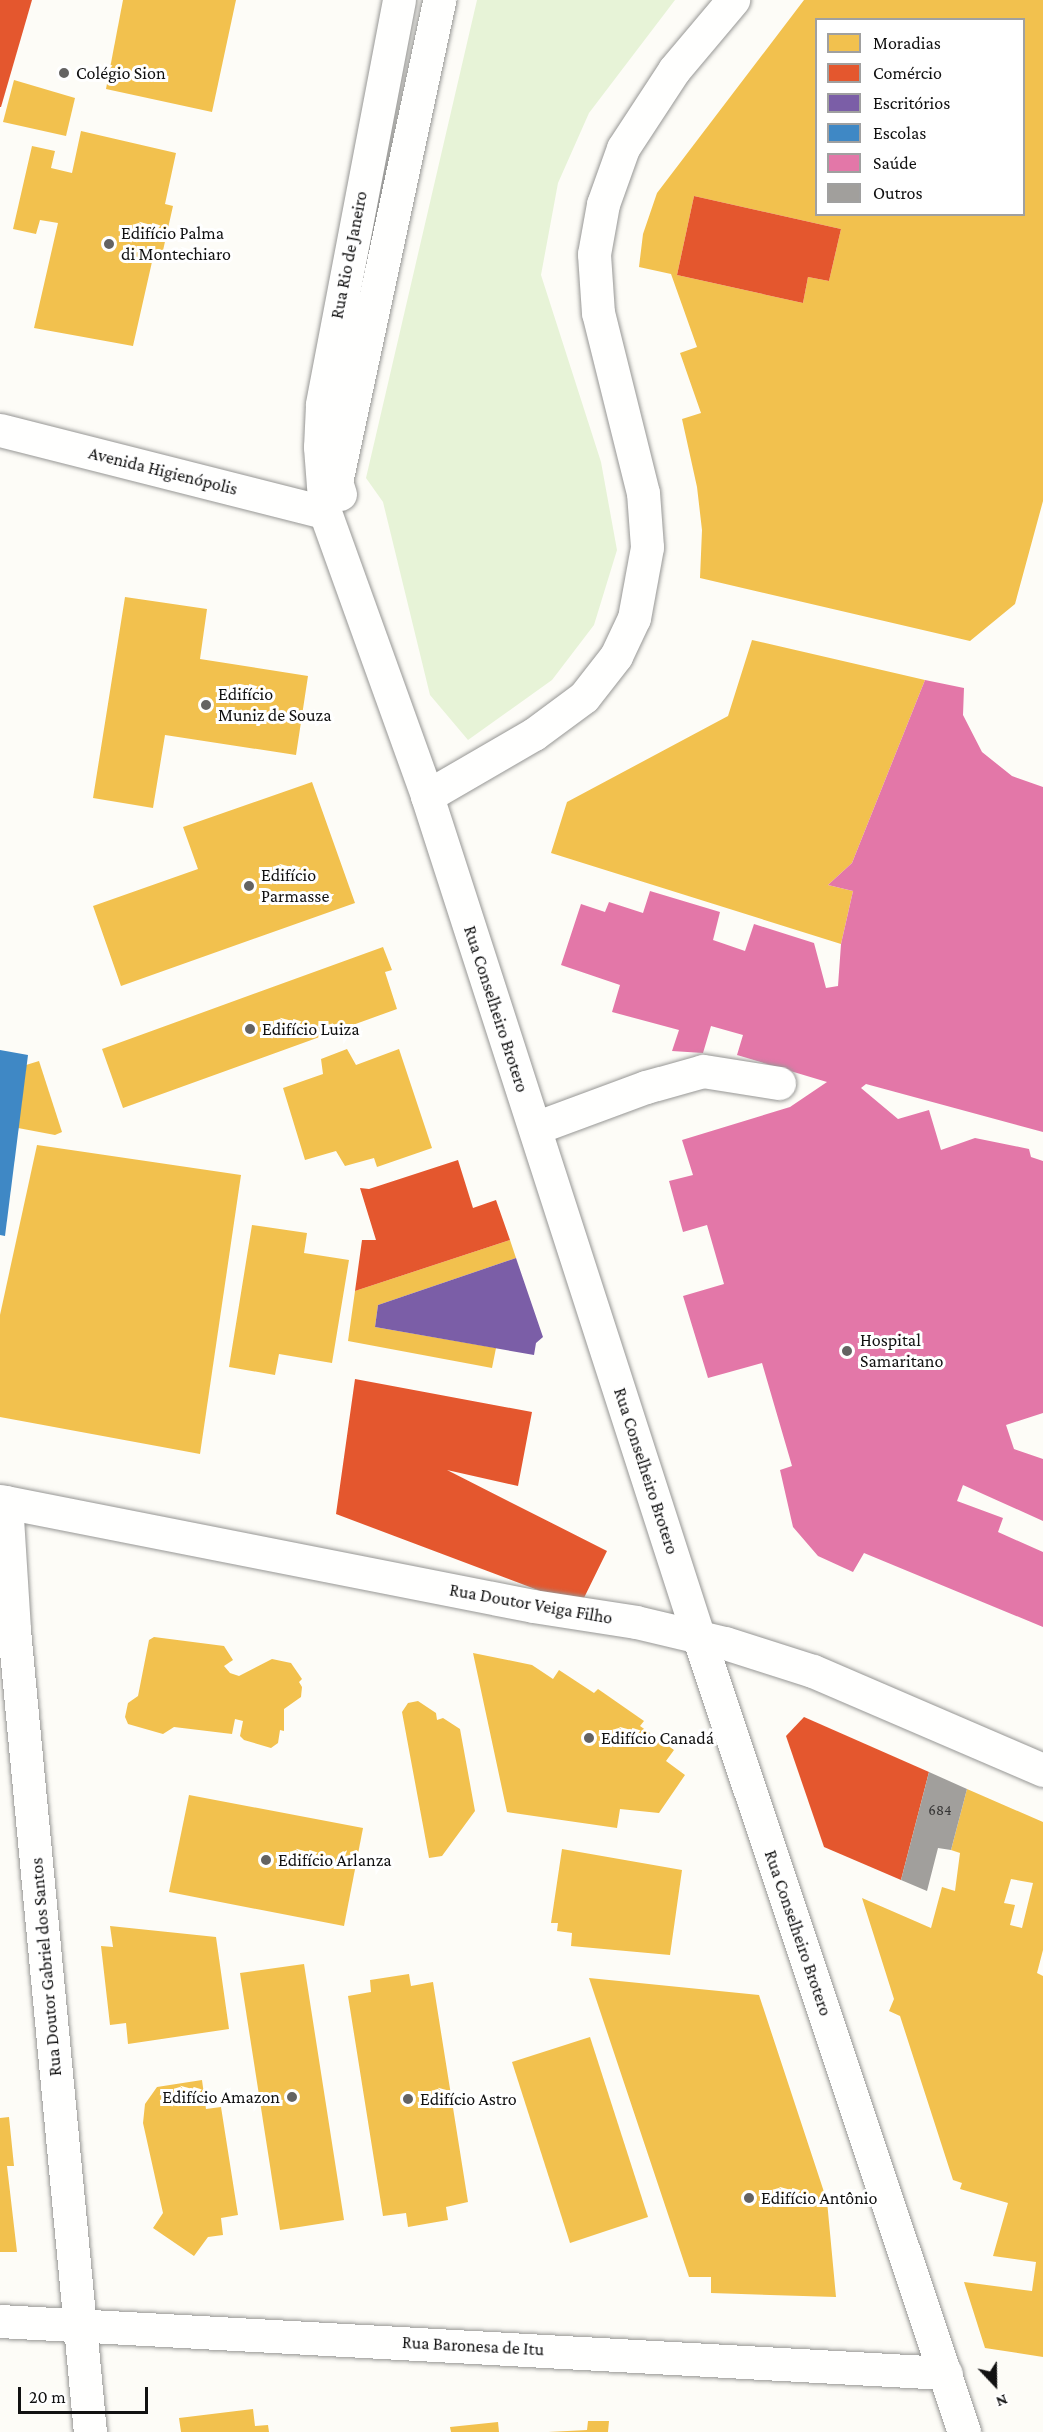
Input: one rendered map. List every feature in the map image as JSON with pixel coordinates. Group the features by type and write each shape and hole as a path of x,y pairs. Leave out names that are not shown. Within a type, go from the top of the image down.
{"street":[{"name":"Rua Rio de Janeiro","path":"325,512 320,447 322,405 399,0"},
{"path":"369,605 336,482 439,0"},
{"path":"427,796 534,734 584,697 616,656 634,618 647,547 643,493 598,314 594,254 603,204 623,148 674,70 733,0"},
{"name":"Avenida Higienópolis","path":"0,430 325,512"},
{"name":"Rua Conselheiro Brotero","path":"325,512 427,796 699,1638 964,2432"},
{"path":"534,1128 646,1087 703,1071 779,1083"},
{"name":"Rua Doutor Veiga Filho","path":"3,1502 533,1606 636,1622 699,1638 813,1671 1043,1770"},
{"name":"Rua Doutor Gabriel dos Santos","path":"3,1502 78,2324 90,2432"},
{"name":"Rua Baronesa de Itu","path":"0,2321 946,2373"}],"green space":[{"path":"477,0 675,0 589,113 558,183 541,275 601,462 617,550 594,625 552,680 468,740 430,695 383,502 366,478"}],"building: Moradias":[{"path":"123,0 236,0 212,112 106,89"},
{"path":"804,0 1043,0 1043,501 1015,604 970,641 700,578 702,530 697,487 682,419 701,413 680,353 697,347 671,274 639,267 643,234 657,193","holes":["694,196 841,229 829,281 808,277 803,303 677,275"]},
{"path":"14,80 75,98 66,136 3,122"},
{"name":"Edifício Palma di Montechiaro","path":"81,131 176,153 165,204 173,206 162,255 154,253 133,346 34,328 58,223 40,220 36,234 13,229 32,146 55,151 51,168 72,173"},
{"name":"Edifício Muniz de Souza","path":"125,597 207,609 200,659 308,676 296,755 165,735 153,808 93,798"},
{"path":"752,640 925,680 852,863 828,885 853,891 841,944 551,853 567,802 728,716"},
{"path":"936,723 1013,801 1043,811 1043,843 1038,850 1029,849 1018,876 962,857 895,786 912,772 904,762 907,755"},
{"name":"Edifício Parmasse","path":"312,782 355,903 121,986 93,906 198,869 183,827"},
{"name":"Edifício Luiza","path":"383,947 392,970 385,972 397,1009 123,1108 102,1049"},
{"path":"347,1049 356,1065 399,1049 432,1148 377,1167 374,1158 345,1166 336,1151 305,1160 283,1088 323,1074 321,1059"},
{"path":"39,1061 62,1132 55,1135 18,1128 26,1065"},
{"path":"37,1145 241,1175 200,1454 0,1417 0,1315"},
{"path":"252,1225 307,1233 304,1253 349,1260 332,1363 279,1354 275,1375 229,1367"},
{"path":"510,1240 516,1258 378,1305 375,1327 496,1348 492,1368 348,1341 355,1291"},
{"path":"154,1637 224,1646 233,1660 224,1666 230,1673 239,1676 272,1659 291,1663 302,1679 299,1682 302,1687 301,1697 284,1709 284,1731 280,1730 278,1743 271,1748 244,1740 240,1736 243,1721 235,1719 232,1734 174,1727 163,1734 128,1724 125,1717 128,1703 138,1696 149,1640"},
{"name":"Edifício Canadá","path":"473,1653 532,1665 553,1679 559,1670 594,1693 598,1689 644,1721 640,1726 674,1750 666,1761 685,1775 659,1813 620,1809 617,1828 507,1812"},
{"path":"418,1701 436,1713 437,1720 443,1718 460,1729 475,1811 442,1856 429,1858 402,1712 408,1703"},
{"path":"967,1789 1043,1822 1043,1950 1037,1973 1043,1976 1043,2357 985,2348 964,2282 1032,2291 1036,2262 993,2256 1008,2203 960,2189 962,2183 953,2180 900,2016 889,2011 894,1999 862,1898 931,1928 942,1887 955,1891 960,1853 951,1850","holes":["1011,1879 1033,1883 1022,1928 1010,1925 1015,1905 1004,1903"]},
{"name":"Edifício Arlanza","path":"189,1795 363,1828 344,1926 169,1892"},
{"path":"562,1849 682,1870 670,1955 571,1946 572,1933 557,1931 558,1923 551,1923"},
{"path":"110,1926 216,1937 229,2029 128,2044 126,2023 110,2025 101,1946 113,1947"},
{"name":"Edifício Amazon","path":"304,1964 344,2220 280,2230 240,1973"},
{"name":"Edifício Astro","path":"409,1974 411,1986 433,1982 468,2202 446,2207 448,2220 408,2227 406,2213 383,2216 348,1996 371,1992 370,1980"},
{"path":"589,1978 759,1995 827,2201 836,2297 711,2293 711,2277 689,2277"},
{"path":"590,2037 648,2217 570,2243 512,2062"},
{"path":"202,2080 206,2109 221,2107 238,2215 221,2218 223,2235 208,2237 194,2256 153,2228 163,2213 143,2123 145,2104 157,2087"},
{"path":"9,2117 14,2166 7,2166 17,2252 0,2252 0,2118"},
{"path":"253,2409 255,2426 268,2425 269,2432 181,2432 179,2418"},
{"path":"588,2421 609,2421 608,2432 548,2432 587,2430"},
{"path":"498,2422 499,2432 451,2432 450,2427"}],"building: Comércio":[{"path":"0,0 32,0 1,107 0,107"},
{"path":"694,196 841,229 829,281 808,277 803,303 677,275"},
{"path":"458,1160 473,1208 496,1200 510,1240 355,1291 362,1240 376,1240 360,1188 369,1189"},
{"path":"355,1379 532,1412 518,1486 447,1470 607,1551 580,1606 336,1514"},
{"path":"804,1717 929,1772 901,1880 824,1847 786,1736"}],"building: Escritórios":[{"path":"516,1258 543,1337 536,1343 534,1355 375,1327 378,1305"}],"building: Escolas":[{"path":"0,1050 28,1055 5,1236 0,1235"}],"building: Saúde":[{"name":"Hospital Samaritano","path":"925,680 964,688 963,715 982,752 1012,776 1043,787 1043,1132 866,1084 861,1088 898,1119 929,1110 941,1150 975,1138 1029,1149 1031,1157 1043,1161 1043,1413 1006,1425 1014,1449 1043,1459 1043,1521 963,1485 957,1501 1003,1518 998,1532 1043,1552 1043,1627 864,1553 853,1572 818,1556 793,1527 780,1470 792,1466 762,1363 708,1378 683,1296 724,1284 707,1225 683,1232 669,1181 693,1175 682,1140 790,1107 827,1082 737,1055 743,1035 711,1026 703,1053 672,1051 679,1030 612,1012 620,985 561,965 581,904 605,912 609,902 643,913 650,891 720,912 713,940 745,951 754,924 814,943 826,988 838,986 841,944 853,891 828,885 852,863"}],"building: Outros":[{"path":"929,1772 967,1789 951,1850 938,1848 927,1891 901,1880"}],"place":[{"name":"Colégio Sion","path":"64,73"},
{"name":"Edifício Palma di Montechiaro","path":"109,244"},
{"name":"Edifício Muniz de Souza","path":"206,705"},
{"name":"Edifício Parmasse","path":"249,886"},
{"name":"Edifício Luiza","path":"250,1029"},
{"name":"Hospital Samaritano","path":"847,1351"},
{"name":"Edifício Canadá","path":"589,1738"},
{"name":"Edifício Arlanza","path":"266,1860"},
{"name":"Edifício Amazon","path":"292,2097"},
{"name":"Edifício Astro","path":"408,2099"},
{"name":"Edifício Antônio","path":"749,2198"}]}
